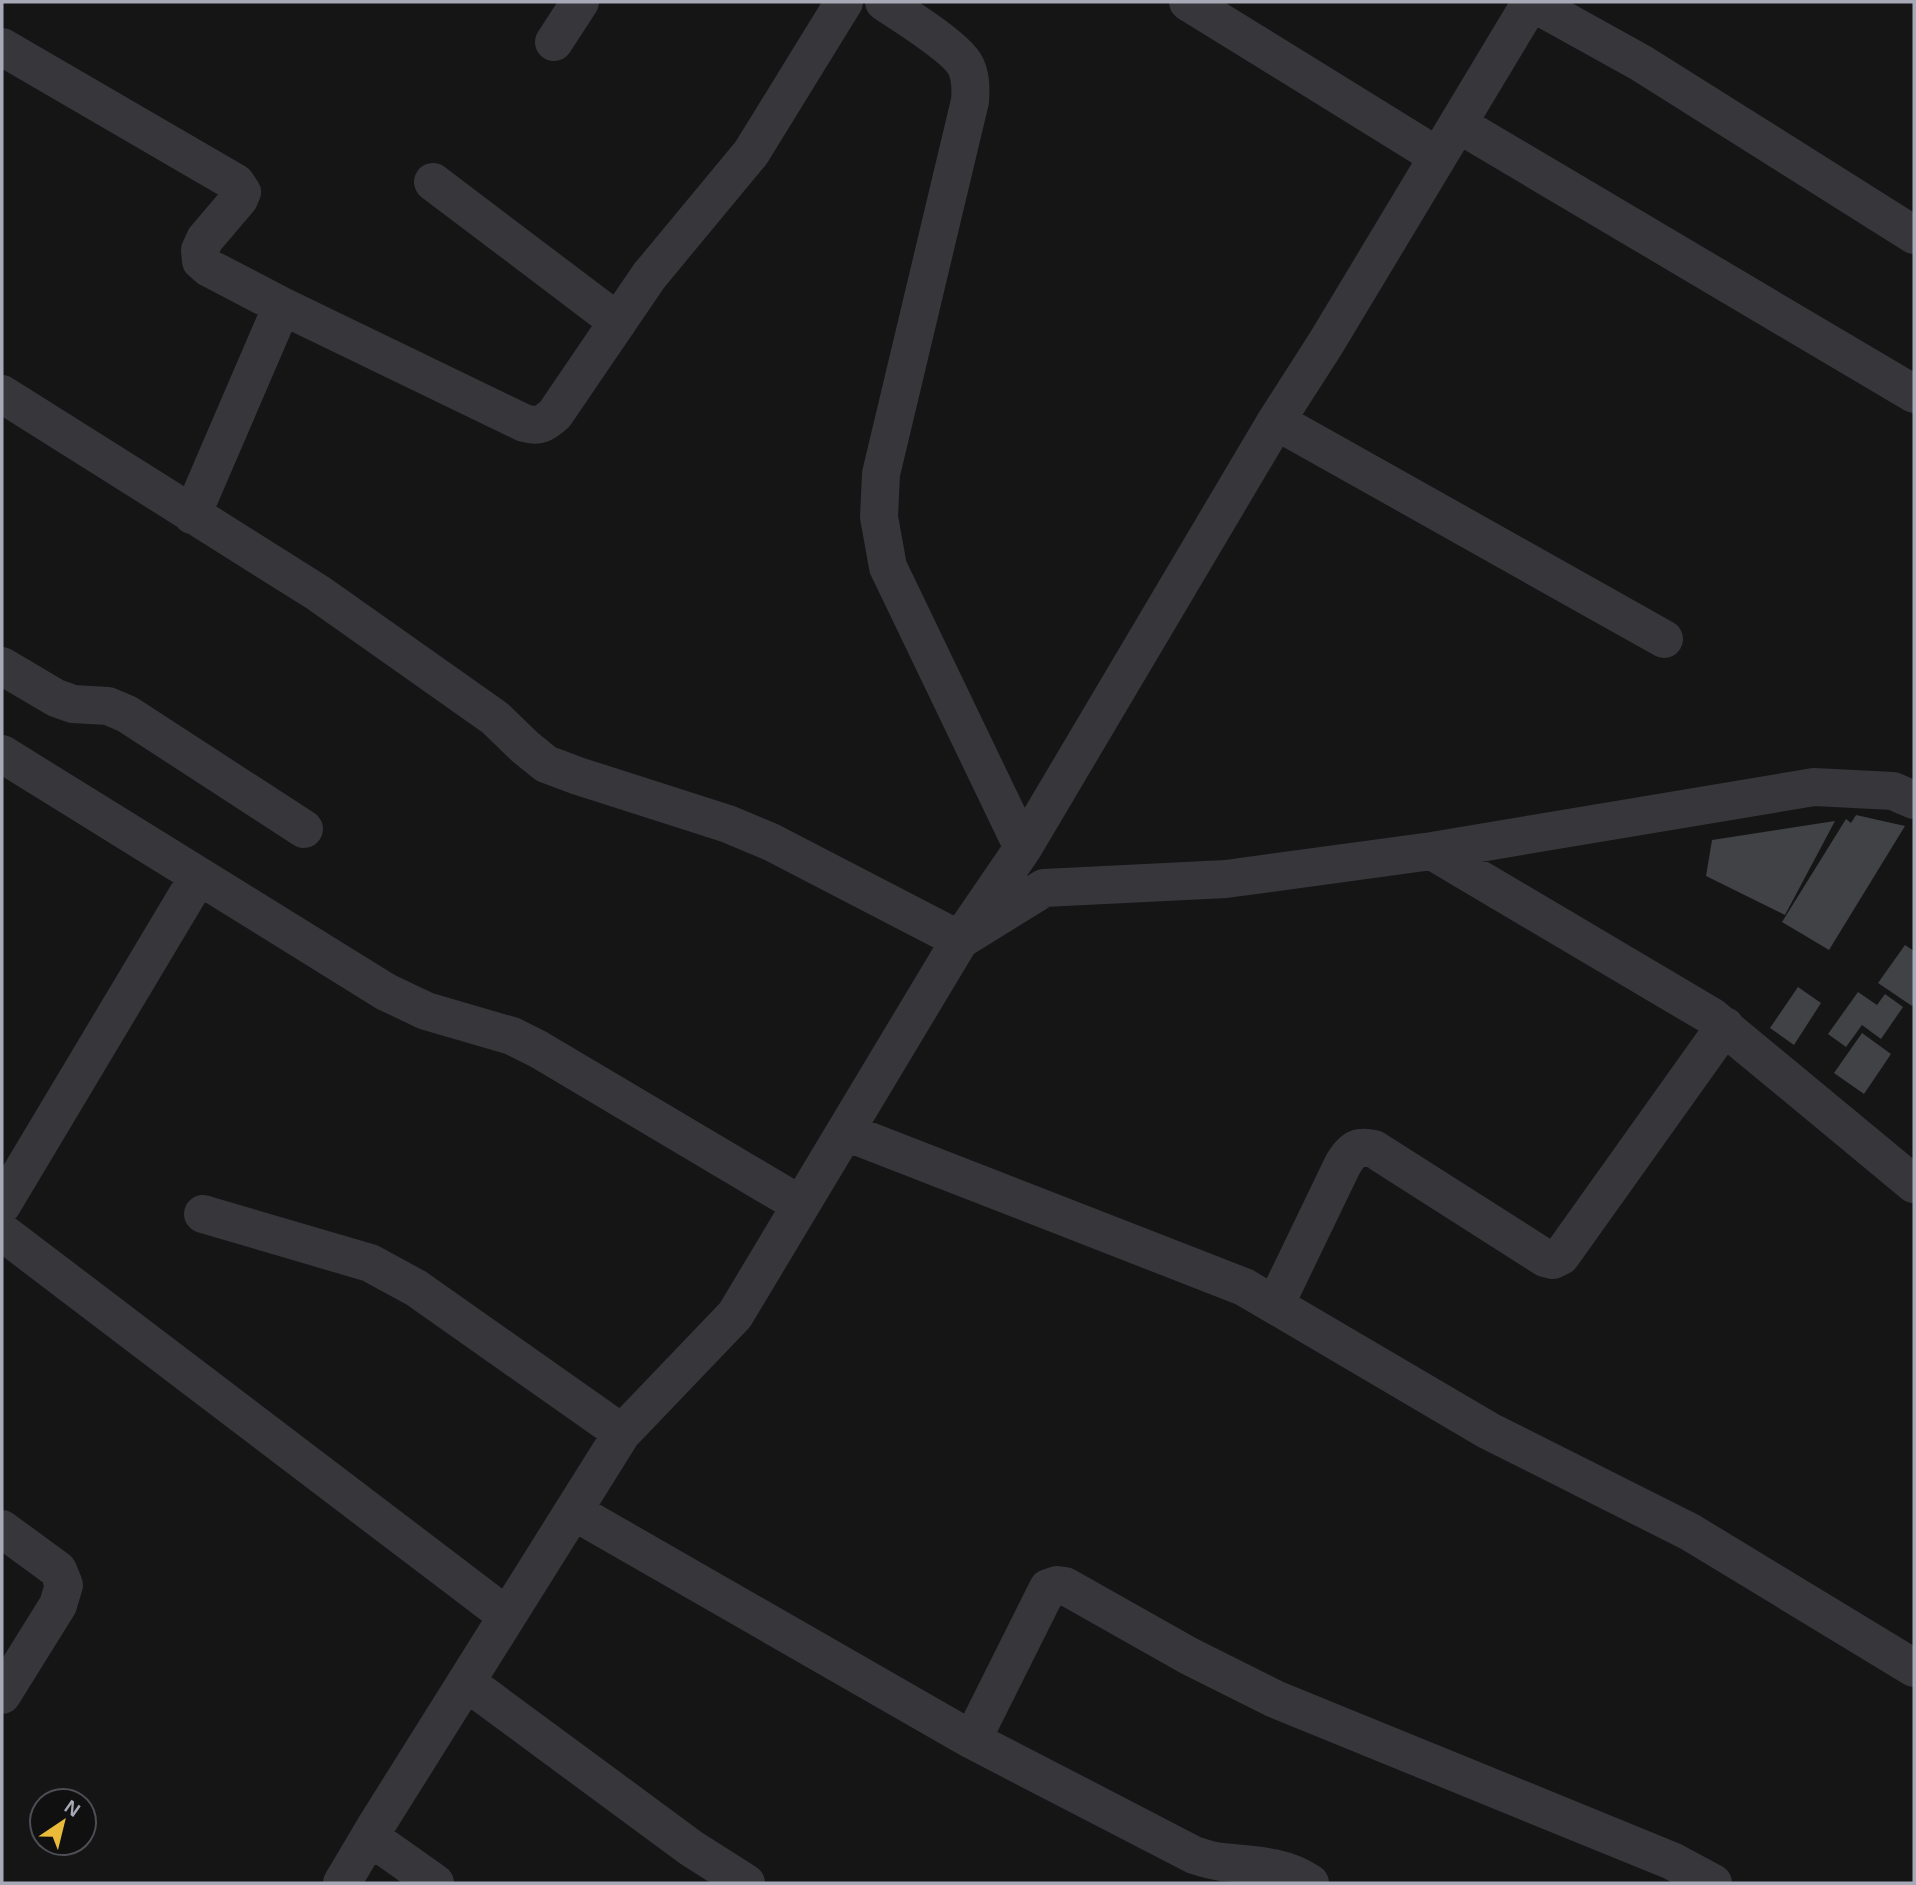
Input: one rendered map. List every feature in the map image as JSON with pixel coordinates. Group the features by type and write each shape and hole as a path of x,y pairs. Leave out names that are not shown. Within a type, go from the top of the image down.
{"street":[{"path":"554,42 580,2"},
{"path":"2,47 236,183 242,192 239,199 205,239 200,250 201,261 209,268 524,423 536,426 545,424 555,414 649,276 751,153 844,2"},
{"path":"884,2 946,45 964,63 971,83 970,101 881,474 879,517 888,567 1023,848"},
{"path":"1188,2 1437,156"},
{"path":"342,1883 622,1433 735,1315 960,940 1023,848 1276,421 1326,343 1531,2 1641,63 1914,235"},
{"path":"1458,124 1914,394"},
{"path":"433,182 618,322"},
{"path":"192,515 282,306"},
{"path":"2,394 318,593 495,718 546,764 739,828 960,940"},
{"path":"1276,421 1664,639"},
{"path":"2,666 56,698 73,704 108,706 127,714 303,829"},
{"path":"2,754 386,992 426,1012 512,1036 538,1049 801,1205"},
{"path":"960,940 1044,888 1226,879 1432,851 1814,787 1893,791 1914,800"},
{"path":"1432,851 1711,1016 1914,1184"},
{"path":"2,1205 198,877"},
{"path":"1275,1305 1343,1164 1351,1152 1363,1147 1374,1149 1545,1258 1553,1260 1561,1256 1725,1026"},
{"path":"846,1132 1244,1287 1489,1431 1690,1532 1914,1668"},
{"path":"203,1214 370,1263 416,1288 622,1433"},
{"path":"2,1232 508,1616"},
{"path":"573,1511 972,1740 1194,1855 1220,1862 1277,1869 1310,1883"},
{"path":"2,1529 58,1570 64,1585 58,1605 2,1695"},
{"path":"972,1740 1048,1588 1065,1586 1189,1656 1275,1699 1672,1861 1713,1883"},
{"path":"466,1682 691,1849 746,1883"},
{"path":"370,1837 435,1883"}],"building":[{"path":"1856,815 1905,826 1829,950 1782,922 1846,819 1851,823"},
{"path":"1835,821 1785,915 1706,876 1712,840"},
{"path":"1905,945 1914,951 1912,1006 1878,983"},
{"path":"1798,987 1821,1003 1794,1045 1770,1028"},
{"path":"1858,992 1877,1005 1885,994 1903,1007 1881,1039 1862,1025 1846,1047 1828,1034"},
{"path":"1862,1033 1891,1054 1864,1094 1834,1073"}]}
